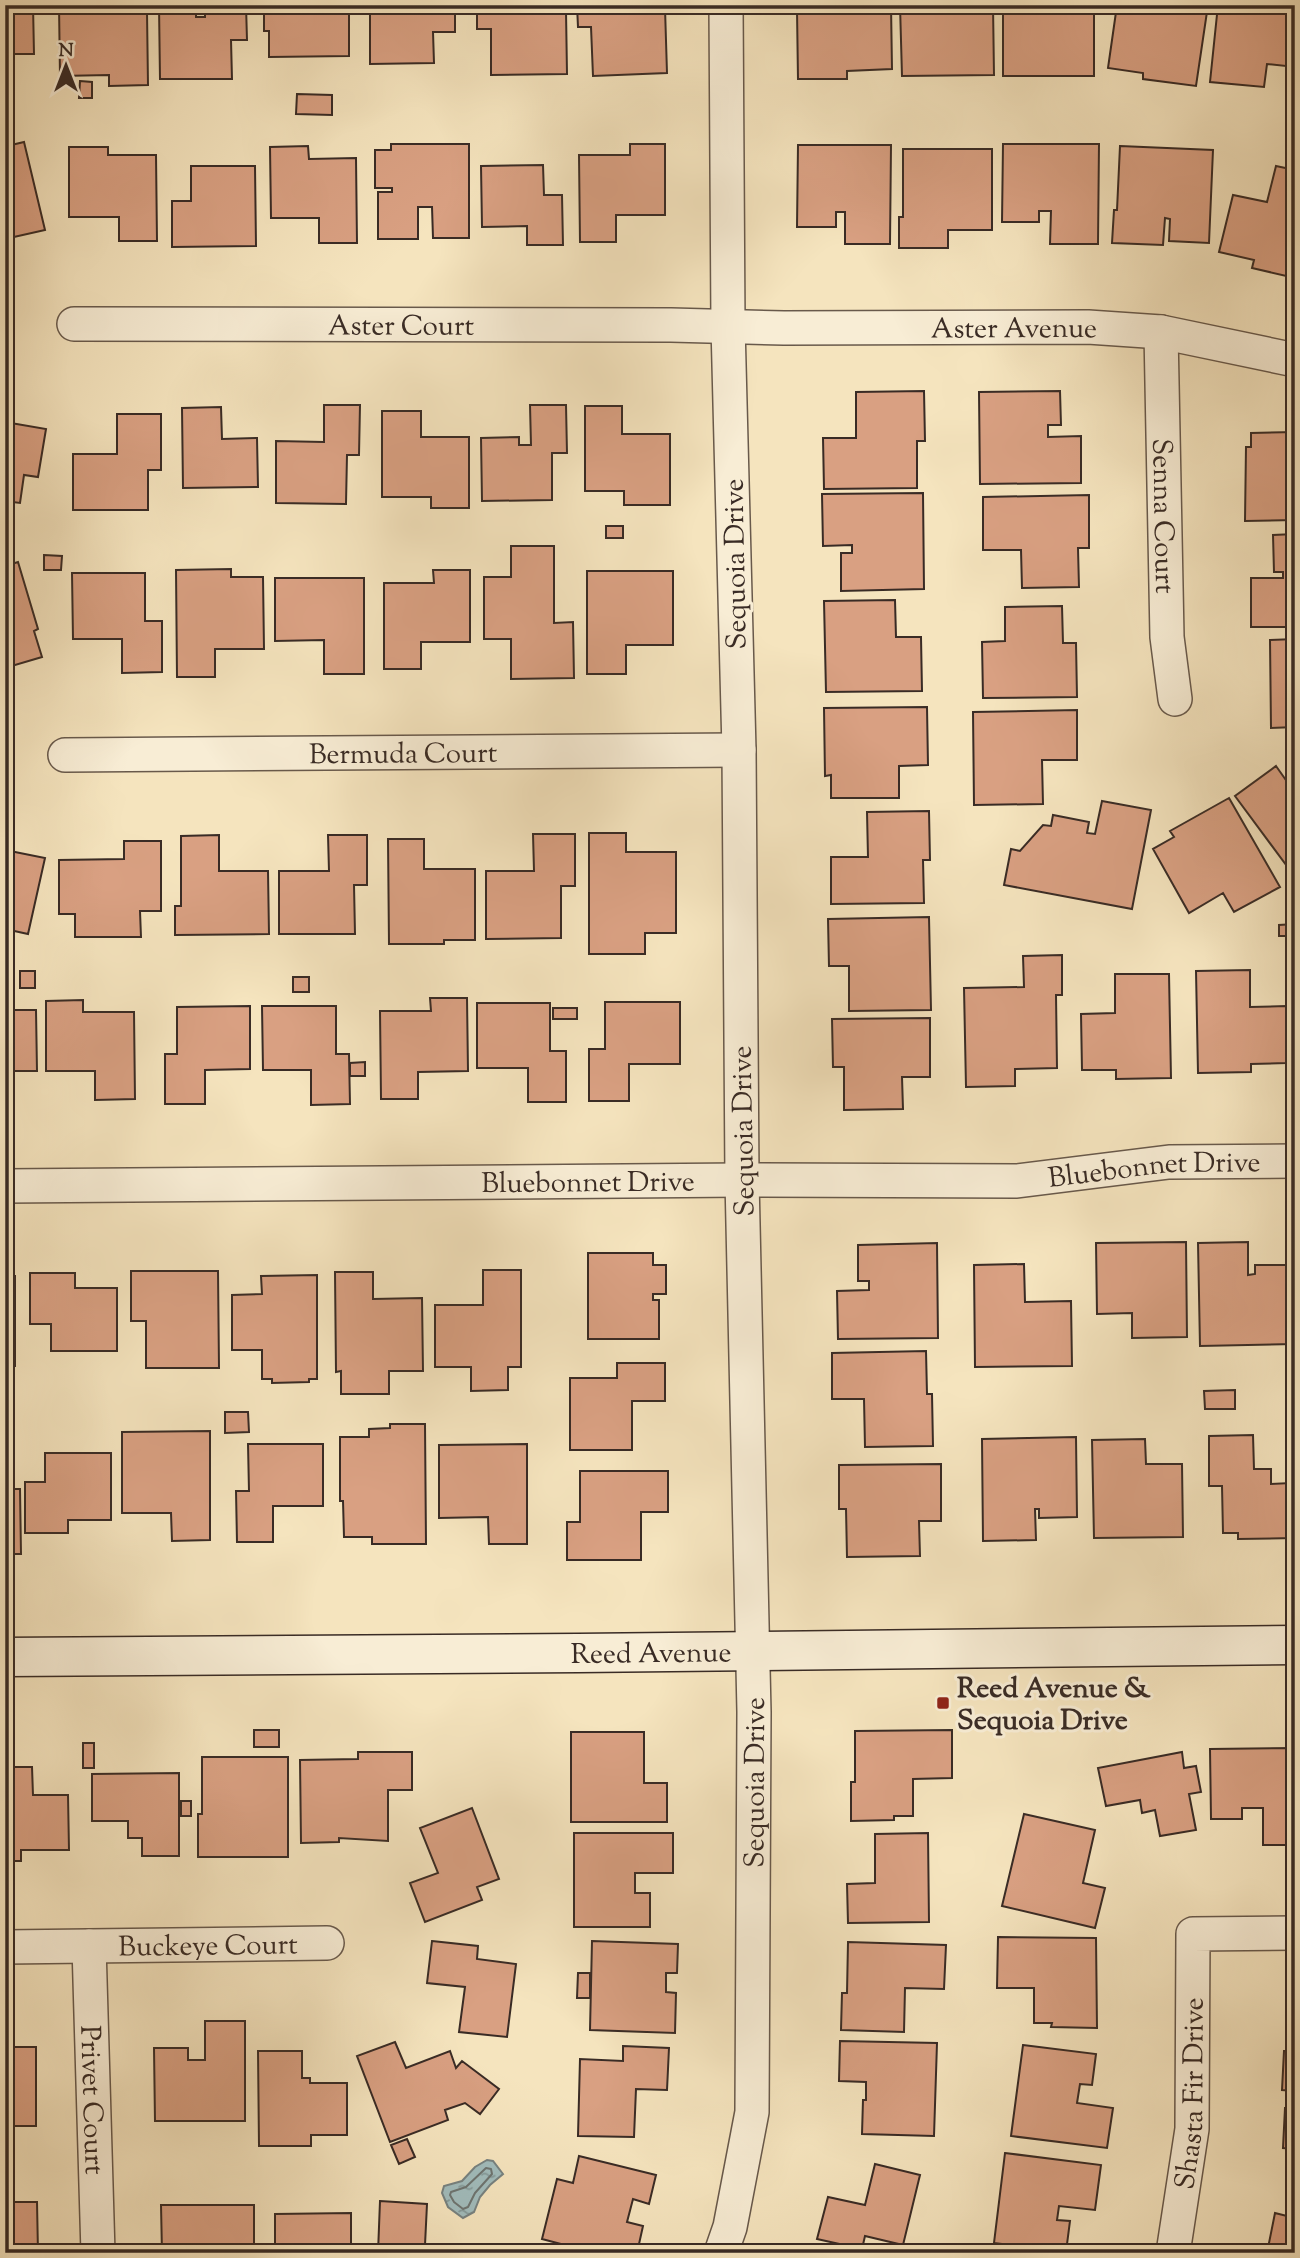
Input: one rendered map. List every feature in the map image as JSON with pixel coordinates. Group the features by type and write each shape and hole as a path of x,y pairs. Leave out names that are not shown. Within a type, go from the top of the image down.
{"main road":[{"name":"Reed Avenue","path":"5,1657 1295,1645"}],"street":[{"name":"Sequoia Drive","path":"721,2253 730,2227 752,2112 754,1652 728,326 726,5"},
{"name":"Aster Court","path":"74,324 728,326"},
{"name":"Aster Avenue","path":"728,326 1088,327 1161,332 1295,360"},
{"name":"Senna Court","path":"1161,332 1167,637 1175,699"},
{"name":"Bermuda Court","path":"65,755 738,750"},
{"name":"Bluebonnet Drive","path":"5,1186 743,1180 1017,1181 1169,1162 1295,1161"},
{"name":"Shasta Fir Drive","path":"1173,2253 1192,2129 1193,1934 1295,1933"},
{"name":"Buckeye Court","path":"5,1947 327,1943"},
{"name":"Privet Court","path":"89,1946 98,2253"}],"water":[{"path":"487,2160 493,2161 503,2174 480,2197 474,2212 463,2218 448,2207 442,2193 444,2186 462,2181 475,2167"}],"building":[{"path":"5,5 33,5 34,54 5,54"},
{"path":"59,5 95,5 95,13 147,12 148,85 109,86 109,75 60,76"},
{"path":"159,5 196,5 196,17 205,17 205,5 246,5 247,40 231,40 232,79 160,79"},
{"path":"264,5 349,5 349,56 269,57 269,31 264,31"},
{"path":"370,5 455,5 455,32 433,32 434,63 370,64"},
{"path":"477,5 515,5 515,12 566,11 567,74 491,75 491,29 477,29"},
{"path":"577,5 617,5 617,9 665,8 667,73 593,76 591,27 578,27"},
{"path":"842,5 891,5 892,69 847,71 847,79 798,79 797,10 842,10"},
{"path":"900,5 993,5 994,75 902,76"},
{"path":"1003,5 1094,5 1094,76 1003,76"},
{"path":"1117,5 1208,5 1196,86 1143,79 1143,73 1108,68"},
{"path":"1218,5 1295,5 1295,67 1267,64 1264,87 1210,82"},
{"path":"80,81 92,82 92,98 79,98"},
{"path":"297,94 332,95 332,115 296,114"},
{"path":"5,138 7,146 24,142 45,230 5,239"},
{"path":"391,144 469,144 469,238 433,238 432,207 418,207 418,239 378,239 378,192 392,192 392,188 375,188 375,150 391,150"},
{"path":"630,144 665,144 665,215 616,215 616,242 580,242 579,155 630,155"},
{"path":"1003,144 1099,144 1098,244 1050,244 1051,211 1039,211 1039,222 1002,222"},
{"path":"798,145 891,145 890,244 845,244 845,212 836,212 836,227 797,227"},
{"path":"308,146 309,159 356,158 357,243 319,243 319,218 271,218 270,147"},
{"path":"1120,146 1213,150 1209,243 1169,241 1170,219 1165,218 1163,245 1112,243 1114,210 1117,210"},
{"path":"69,147 108,147 108,155 156,155 157,241 119,241 119,217 69,217"},
{"path":"903,149 992,149 992,230 948,230 948,248 899,248 899,217 903,217"},
{"path":"543,165 544,195 562,195 563,245 527,245 527,226 482,227 481,166"},
{"path":"191,166 255,166 256,246 172,247 172,201 191,201"},
{"path":"1276,166 1295,170 1295,278 1252,268 1254,260 1219,252 1233,195 1267,202"},
{"path":"924,391 925,441 917,441 917,488 824,489 823,438 856,438 856,392"},
{"path":"1060,391 1061,425 1048,425 1048,437 1081,436 1081,483 980,484 979,392"},
{"path":"324,405 360,405 359,455 347,455 346,504 276,503 276,441 324,442"},
{"path":"530,405 566,405 567,453 552,453 552,500 482,501 481,438 519,437 519,445 531,445"},
{"path":"585,406 622,406 622,434 670,434 670,505 624,505 624,491 585,491"},
{"path":"221,407 222,439 257,438 258,487 183,488 182,408"},
{"path":"382,411 421,411 421,437 469,437 469,508 431,508 431,497 382,497"},
{"path":"117,414 161,414 161,470 148,470 148,510 73,510 73,454 117,454"},
{"path":"5,422 46,429 38,477 24,475 20,503 5,501"},
{"path":"1295,432 1295,520 1245,521 1246,447 1251,447 1251,433"},
{"path":"923,493 924,589 841,591 841,553 852,553 852,545 823,546 822,494"},
{"path":"1089,495 1089,548 1078,548 1079,587 1022,588 1021,550 983,550 983,497"},
{"path":"606,526 623,526 623,538 606,538"},
{"path":"1295,534 1295,627 1251,627 1251,578 1283,578 1283,572 1274,572 1273,535"},
{"path":"511,546 554,546 554,623 573,622 574,678 511,679 511,639 484,639 484,577 511,577"},
{"path":"44,555 62,556 61,570 44,570"},
{"path":"18,562 38,629 34,631 42,657 5,668 5,566"},
{"path":"231,569 231,577 263,577 264,649 215,649 215,677 177,677 176,570"},
{"path":"433,570 470,570 470,642 421,642 421,669 384,669 384,583 434,583"},
{"path":"587,571 673,571 673,645 626,645 626,674 587,674"},
{"path":"72,573 145,573 145,621 162,621 162,672 122,673 122,639 73,639"},
{"path":"275,578 364,578 364,674 324,674 324,640 275,641"},
{"path":"895,600 896,637 921,637 922,691 826,692 824,601"},
{"path":"1062,606 1063,643 1076,643 1077,697 983,698 982,642 1005,641 1005,607"},
{"path":"1295,639 1295,727 1271,728 1270,640"},
{"path":"927,707 928,765 899,766 899,798 831,798 831,775 825,776 824,708"},
{"path":"1077,710 1077,760 1042,760 1043,804 974,805 973,712"},
{"path":"1276,766 1295,793 1295,877 1235,796"},
{"path":"1229,798 1280,887 1234,912 1223,893 1189,913 1153,849 1174,837 1170,831"},
{"path":"1102,801 1151,810 1132,909 1004,885 1011,849 1020,851 1043,825 1051,826 1053,815 1089,822 1087,833 1095,834"},
{"path":"929,811 930,860 923,860 924,903 831,904 831,857 868,857 867,812"},
{"path":"589,833 626,833 626,852 676,852 676,933 645,933 645,954 589,954"},
{"path":"533,834 575,834 575,886 561,886 561,938 486,939 486,871 534,871"},
{"path":"219,835 219,871 268,871 269,934 175,935 175,906 181,906 181,836"},
{"path":"328,835 367,835 367,885 354,885 355,934 279,934 279,871 329,871"},
{"path":"388,839 424,839 424,869 475,869 475,940 444,940 444,944 389,944"},
{"path":"124,841 161,841 161,911 140,911 141,937 75,937 75,914 59,914 59,860 124,859"},
{"path":"5,850 45,858 28,934 5,929"},
{"path":"929,917 931,1010 849,1011 849,966 829,966 828,919"},
{"path":"1295,924 1295,936 1279,936 1279,925"},
{"path":"1062,955 1062,995 1056,995 1057,1068 1015,1069 1015,1086 966,1087 964,988 1024,987 1023,956"},
{"path":"1250,970 1250,1007 1286,1006 1286,1063 1251,1064 1251,1072 1198,1073 1196,971"},
{"path":"20,971 35,971 35,988 20,988"},
{"path":"1115,974 1169,974 1171,1078 1116,1079 1116,1070 1082,1070 1081,1014 1115,1013"},
{"path":"293,977 309,977 309,992 293,992"},
{"path":"5,986 13,986 13,1006 5,1006"},
{"path":"430,998 467,998 468,1071 418,1072 418,1099 381,1099 380,1011 431,1011"},
{"path":"83,1000 83,1012 134,1012 135,1099 95,1100 95,1071 46,1071 46,1001"},
{"path":"605,1002 680,1002 680,1064 629,1064 629,1101 589,1101 589,1049 605,1049"},
{"path":"477,1003 550,1003 550,1051 566,1051 566,1102 528,1102 528,1068 477,1068"},
{"path":"250,1006 250,1069 205,1070 205,1104 165,1104 165,1054 177,1054 177,1007"},
{"path":"262,1006 336,1006 336,1054 349,1054 350,1104 311,1105 311,1070 263,1070"},
{"path":"553,1008 577,1008 577,1019 553,1019"},
{"path":"5,1010 36,1010 37,1071 5,1071"},
{"path":"930,1018 930,1077 902,1077 903,1109 844,1110 844,1067 833,1067 832,1019"},
{"path":"365,1062 365,1076 350,1076 350,1063"},
{"path":"1186,1242 1187,1337 1132,1338 1132,1313 1097,1314 1096,1243"},
{"path":"1248,1242 1248,1275 1255,1274 1255,1265 1293,1265 1294,1344 1200,1346 1198,1243"},
{"path":"937,1243 938,1338 838,1339 837,1291 869,1290 869,1281 858,1281 858,1245"},
{"path":"588,1253 653,1253 653,1265 666,1265 666,1294 653,1294 653,1300 659,1300 659,1339 588,1339"},
{"path":"1024,1264 1025,1302 1071,1301 1072,1366 975,1367 974,1265"},
{"path":"483,1270 521,1270 521,1367 508,1367 508,1390 471,1391 471,1367 435,1367 435,1305 483,1305"},
{"path":"131,1271 218,1271 219,1368 146,1368 146,1321 131,1321"},
{"path":"335,1272 373,1272 373,1299 422,1298 423,1371 389,1371 389,1394 341,1394 341,1371 336,1372"},
{"path":"30,1273 75,1273 75,1288 117,1288 117,1351 51,1351 51,1324 30,1324"},
{"path":"317,1275 317,1379 309,1379 309,1382 272,1383 272,1379 262,1379 262,1350 232,1350 232,1295 262,1294 261,1276"},
{"path":"5,1276 15,1276 15,1366 5,1366"},
{"path":"926,1351 927,1394 932,1394 933,1446 865,1447 864,1399 832,1399 832,1353"},
{"path":"617,1363 665,1363 665,1401 632,1401 632,1450 570,1450 570,1378 617,1378"},
{"path":"1235,1390 1235,1409 1205,1409 1204,1391"},
{"path":"225,1412 248,1412 249,1432 225,1433"},
{"path":"390,1424 425,1424 426,1544 372,1544 372,1537 344,1537 343,1501 340,1501 340,1437 369,1437 369,1429 390,1428"},
{"path":"210,1431 210,1540 172,1541 171,1513 122,1513 122,1432"},
{"path":"1253,1435 1254,1469 1271,1469 1271,1484 1291,1483 1292,1499 1295,1499 1295,1538 1238,1539 1238,1533 1223,1533 1222,1486 1209,1486 1209,1436"},
{"path":"1076,1437 1077,1517 1039,1518 1039,1509 1035,1509 1036,1540 983,1541 982,1439"},
{"path":"1145,1439 1146,1464 1182,1464 1183,1537 1094,1538 1092,1440"},
{"path":"248,1444 323,1444 323,1506 273,1506 273,1542 237,1542 236,1491 249,1491"},
{"path":"527,1444 527,1544 489,1544 488,1517 439,1518 439,1445"},
{"path":"45,1453 111,1453 111,1520 68,1520 68,1533 25,1533 25,1482 45,1482"},
{"path":"941,1464 941,1521 919,1521 920,1556 847,1557 846,1509 839,1509 839,1465"},
{"path":"5,1470 7,1489 20,1489 21,1554 7,1554 5,1548"},
{"path":"580,1471 668,1471 668,1512 641,1512 641,1560 567,1560 567,1522 580,1522"},
{"path":"254,1730 279,1730 279,1747 254,1747"},
{"path":"952,1730 952,1778 913,1779 913,1816 894,1816 894,1820 851,1821 851,1782 855,1782 855,1731"},
{"path":"571,1732 644,1732 644,1783 667,1783 667,1822 571,1822"},
{"path":"83,1743 94,1743 94,1768 83,1768"},
{"path":"1295,1748 1295,1845 1263,1845 1263,1808 1242,1808 1242,1819 1211,1819 1210,1749"},
{"path":"358,1752 412,1752 412,1790 388,1790 388,1841 339,1838 339,1842 301,1843 300,1760 358,1759"},
{"path":"1182,1752 1184,1768 1196,1766 1201,1792 1189,1794 1196,1830 1160,1836 1155,1810 1142,1813 1140,1800 1106,1806 1098,1768"},
{"path":"202,1757 288,1757 288,1857 198,1857 198,1814 202,1814"},
{"path":"5,1767 32,1767 33,1795 68,1795 69,1850 21,1850 21,1861 5,1861"},
{"path":"179,1773 179,1856 142,1856 142,1838 128,1838 128,1821 92,1821 92,1774"},
{"path":"181,1801 191,1801 191,1816 181,1816"},
{"path":"472,1808 499,1879 477,1887 482,1900 425,1922 410,1883 438,1873 420,1828"},
{"path":"1024,1814 1095,1830 1083,1883 1105,1888 1095,1928 1002,1906"},
{"path":"574,1833 673,1833 673,1873 635,1873 635,1893 650,1893 650,1927 574,1927"},
{"path":"928,1833 929,1922 848,1923 847,1884 875,1883 875,1834"},
{"path":"998,1937 1096,1938 1097,2028 1051,2027 1052,2023 1034,2023 1034,1988 997,1988"},
{"path":"432,1941 478,1946 477,1959 516,1964 507,2037 459,2032 465,1987 427,1983"},
{"path":"592,1941 678,1944 677,1973 666,1973 666,1992 676,1993 675,2033 590,2030"},
{"path":"848,1942 946,1945 944,1989 905,1988 904,2032 841,2030 842,1993 847,1993"},
{"path":"578,1973 590,1973 590,1998 577,1998"},
{"path":"205,2021 245,2021 245,2121 155,2121 154,2048 188,2048 188,2060 205,2060"},
{"path":"840,2041 937,2043 934,2136 862,2134 866,2082 839,2081"},
{"path":"395,2042 406,2068 450,2051 456,2068 462,2061 499,2089 480,2114 465,2103 445,2110 448,2120 390,2142 357,2056"},
{"path":"1023,2045 1096,2054 1092,2085 1080,2084 1077,2103 1113,2108 1107,2148 1011,2136"},
{"path":"623,2046 669,2048 667,2090 636,2089 634,2137 578,2136 580,2059 623,2061"},
{"path":"5,2047 36,2047 36,2126 5,2126"},
{"path":"258,2051 302,2051 302,2078 310,2078 310,2083 347,2083 347,2135 311,2135 311,2146 259,2146"},
{"path":"1284,2051 1295,2051 1295,2091 1282,2090"},
{"path":"1285,2108 1295,2108 1295,2149 1283,2148"},
{"path":"407,2139 415,2157 399,2164 391,2145"},
{"path":"1005,2153 1101,2165 1095,2210 1059,2206 1057,2220 1070,2221 1066,2252 994,2243"},
{"path":"579,2156 656,2175 649,2204 633,2199 627,2222 643,2226 637,2253 595,2253 542,2239 557,2179 573,2183"},
{"path":"875,2164 920,2175 903,2245 865,2236 862,2249 817,2239 828,2197 865,2205"},
{"path":"380,2201 427,2204 425,2245 464,2247 463,2253 378,2253"},
{"path":"5,2202 37,2202 38,2253 5,2253"},
{"path":"161,2205 254,2205 254,2253 162,2253"},
{"path":"351,2213 351,2253 263,2253 275,2251 275,2214"},
{"path":"1275,2213 1295,2218 1295,2253 1267,2253"}],"place":[{"name":"Reed Avenue & Sequoia Drive","path":"943,1703"}]}
